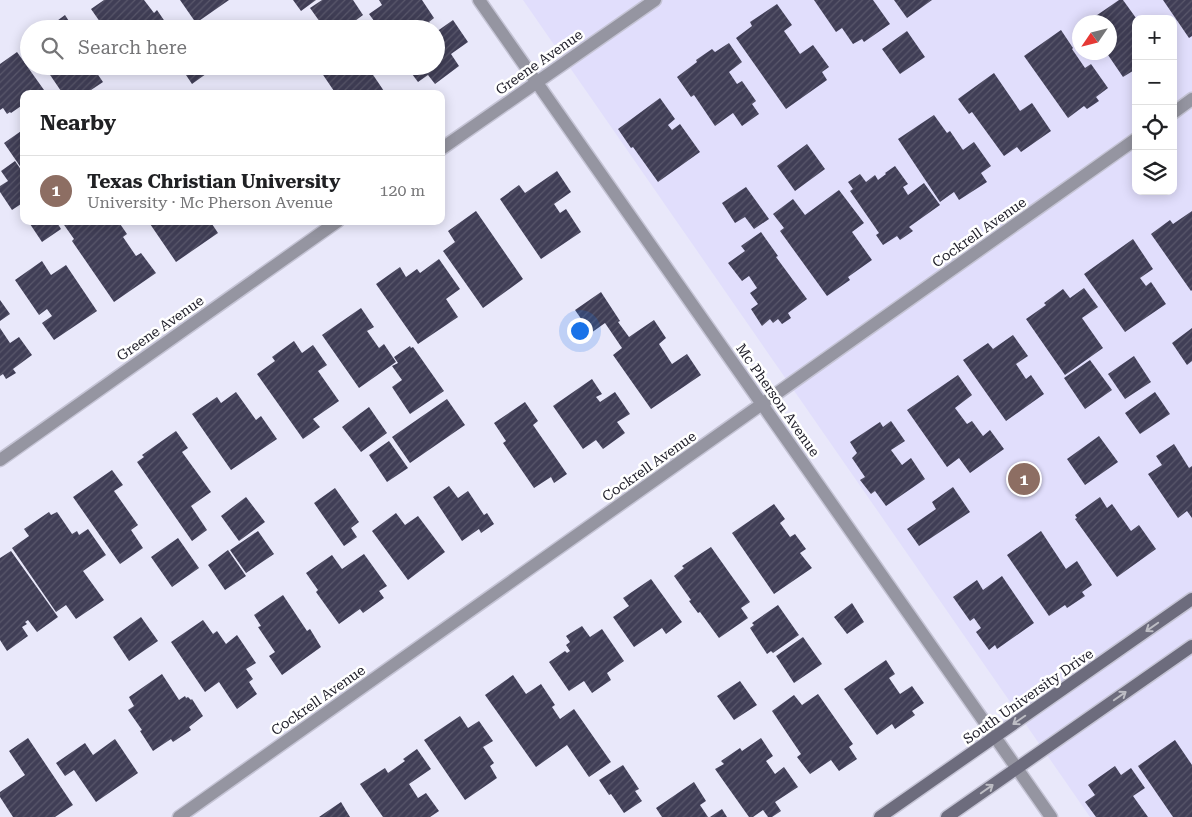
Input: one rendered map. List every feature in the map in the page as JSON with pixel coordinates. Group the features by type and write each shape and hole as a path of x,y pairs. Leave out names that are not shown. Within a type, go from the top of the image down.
{"main road":[{"name":"South University Drive","path":"880,817 1192,599"},
{"path":"947,817 1192,646"}],"street":[{"name":"Mc Pherson Avenue","path":"479,0 1051,817"},
{"name":"Greene Avenue","path":"445,146 655,0"},
{"path":"1177,110 1192,99"},
{"name":"Cockrell Avenue","path":"179,817 1132,142"},
{"name":"Greene Avenue","path":"0,460 332,225"}],"shaded area":[{"path":"523,0 1192,0 1192,817 1090,817"}],"building":[{"path":"104,0 144,0 154,13 157,10 164,20 99,20 91,9"},
{"path":"180,0 229,0 200,20 194,20"},
{"path":"293,0 316,0 301,11"},
{"path":"322,0 353,0 363,15 356,20 319,20 310,8"},
{"path":"379,0 422,0 434,18 432,20 373,20 369,14 382,5"},
{"path":"814,0 873,0 890,24 864,42 862,39 853,44 842,28 836,32"},
{"path":"894,0 932,0 907,18"},
{"path":"1119,0 1123,0 1134,15 1132,15 1132,71 1123,77 1111,60 1117,60 1117,15 1097,15"},
{"path":"1163,0 1192,0 1192,36 1189,38 1177,20 1177,15 1173,15"},
{"path":"777,4 792,25 784,31 800,54 813,45 829,67 822,72 827,80 786,109 736,38 752,26 750,22"},
{"path":"65,15 68,20 58,20"},
{"path":"453,20 468,42 451,54 459,66 435,84 428,75 445,75 445,26"},
{"path":"1061,30 1072,46 1072,60 1080,60 1085,68 1091,64 1108,88 1096,97 1099,101 1087,109 1084,106 1068,118 1024,56"},
{"path":"907,31 925,57 900,74 882,49"},
{"path":"729,43 742,62 729,72 737,84 742,81 756,101 752,104 759,114 742,126 733,113 715,126 694,95 691,97 677,77 712,49 715,52"},
{"path":"17,52 20,56 20,75 33,75 44,90 20,90 20,107 7,114 3,108 0,110 0,64"},
{"path":"994,73 1020,111 1032,103 1051,131 1021,152 1017,147 1004,156 972,112 969,114 958,99"},
{"path":"50,75 98,75 103,82 91,90 60,90"},
{"path":"186,75 204,75 192,84"},
{"path":"323,75 373,75 383,90 333,90"},
{"path":"413,75 428,75 418,82"},
{"path":"660,98 675,119 668,125 672,130 680,124 700,152 658,182 618,129"},
{"path":"934,115 947,133 950,131 963,150 974,142 991,166 981,173 987,182 959,200 954,192 940,202 898,139"},
{"path":"20,132 20,166 4,143"},
{"path":"807,144 825,169 795,191 777,166"},
{"path":"15,161 20,168 20,205 12,210 0,192 0,186 8,181 1,171"},
{"path":"895,166 908,184 903,187 908,195 924,183 940,205 909,227 913,231 900,240 897,236 883,245 876,235 879,233 850,191 853,189 848,182 860,174 866,182 875,175 878,180"},
{"path":"557,171 571,192 554,204 560,213 566,209 581,232 541,259 500,199 519,185 525,193"},
{"path":"746,187 769,219 754,229 745,217 735,223 722,203"},
{"path":"839,190 864,223 852,232 872,260 848,277 850,280 827,296 780,231 784,228 773,214 793,199 805,215"},
{"path":"476,211 523,279 483,308 443,251 455,242 448,231"},
{"path":"1192,211 1191,291 1151,234 1170,220 1173,224"},
{"path":"31,225 58,225 61,229 42,242"},
{"path":"64,225 121,225 127,234 123,237 136,256 141,253 156,273 114,302 72,241 74,239"},
{"path":"151,225 213,225 218,233 176,262"},
{"path":"761,232 778,256 776,257 807,299 788,313 791,318 782,324 778,319 773,323 770,319 762,326 751,309 758,304 750,293 757,288 749,276 742,281 728,263 745,251 741,246"},
{"path":"1133,239 1153,269 1140,278 1146,286 1151,282 1166,304 1125,332 1084,274"},
{"path":"439,259 460,289 446,299 458,317 418,344 376,284 400,267 406,277 417,269 420,273"},
{"path":"42,261 51,275 66,265 97,311 54,340 42,323 52,316 47,309 39,315 15,280"},
{"path":"1084,288 1098,307 1082,318 1103,348 1065,375 1026,319 1046,305 1044,303 1063,289 1070,298"},
{"path":"601,292 629,337 654,320 666,338 659,344 672,364 687,354 701,375 651,409 613,355 622,348 605,323 591,333 575,310"},
{"path":"0,300 10,314 0,321"},
{"path":"361,308 374,327 367,331 379,348 384,344 396,362 359,388 322,335"},
{"path":"0,328 10,343 19,337 32,355 13,369 16,373 6,379 3,374 0,376"},
{"path":"1192,328 1192,361 1187,365 1172,343"},
{"path":"1013,335 1028,356 1016,364 1026,379 1031,375 1044,394 1006,421 963,360 988,343 993,349"},
{"path":"294,341 302,353 313,345 327,365 318,371 339,401 313,419 320,427 303,439 257,374 275,361 272,357"},
{"path":"410,346 411,348 413,347 444,391 410,414 392,387 402,380 392,366 398,363 394,357"},
{"path":"1134,356 1151,382 1125,399 1108,374"},
{"path":"1090,360 1112,390 1085,409 1064,378"},
{"path":"958,375 972,395 955,408 967,424 972,421 983,436 990,430 1004,449 970,473 959,458 947,467 907,410"},
{"path":"592,379 602,394 596,397 600,402 615,392 630,414 617,422 625,433 603,449 596,440 583,449 553,406"},
{"path":"236,392 256,420 261,416 277,439 231,470 192,414 217,397 221,403"},
{"path":"1155,392 1170,414 1140,434 1125,413"},
{"path":"447,399 465,425 410,463 392,437"},
{"path":"525,402 538,421 533,425 567,474 554,483 551,477 534,488 503,443 506,441 494,423"},
{"path":"369,407 387,433 361,452 342,427"},
{"path":"891,421 905,441 891,450 902,465 911,458 925,479 886,506 875,491 871,494 860,480 865,477 852,458 857,453 850,442 880,422 883,427"},
{"path":"176,431 188,448 182,452 211,492 191,506 207,530 192,541 137,462 144,457 142,455"},
{"path":"1099,436 1118,462 1085,485 1067,459"},
{"path":"389,441 408,468 387,482 369,455"},
{"path":"1174,444 1189,468 1192,466 1192,518 1187,511 1178,518 1148,474 1162,465 1156,456"},
{"path":"112,470 123,485 114,491 138,525 131,530 143,548 120,564 73,497"},
{"path":"449,486 458,498 468,491 484,515 487,513 494,524 481,533 479,529 462,541 433,497"},
{"path":"953,487 970,512 919,546 907,529 936,509 932,502"},
{"path":"335,488 359,522 351,528 357,537 344,546 314,503"},
{"path":"246,497 265,522 239,541 221,516"},
{"path":"1100,497 1107,508 1112,504 1131,531 1139,525 1156,549 1117,577 1075,519 1077,518 1075,515"},
{"path":"774,504 785,519 780,523 790,537 795,534 806,549 800,553 812,568 774,594 732,533"},
{"path":"49,512 51,515 57,512 72,534 77,531 79,535 88,529 106,555 83,571 104,600 76,619 66,605 56,612 12,548 29,536 24,529"},
{"path":"396,513 405,525 418,516 445,552 408,580 372,531"},
{"path":"258,531 274,554 246,573 230,550"},
{"path":"1041,531 1066,569 1077,561 1092,585 1082,592 1085,596 1067,608 1065,605 1049,616 1007,555"},
{"path":"178,538 199,568 172,587 151,557"},
{"path":"711,547 750,602 741,608 748,618 719,638 700,612 698,613 689,601 691,600 674,576 684,568 682,566"},
{"path":"228,550 246,576 225,590 208,565"},
{"path":"11,551 58,617 37,632 28,620 25,622 27,624 22,627 28,636 7,651 0,640 0,558"},
{"path":"364,554 387,586 379,591 384,598 363,613 360,609 339,624 316,592 318,590 306,573 332,555 342,569"},
{"path":"1002,576 1034,623 997,649 995,645 989,650 976,632 981,628 974,618 970,621 953,597 977,580 983,590"},
{"path":"651,579 682,622 666,634 662,628 634,647 613,617 629,606 623,598"},
{"path":"283,595 307,631 310,629 321,647 282,675 269,656 275,652 258,627 261,626 254,615"},
{"path":"852,603 864,622 847,634 834,617"},
{"path":"778,605 799,635 773,653 771,651 767,654 750,628 754,625 752,623"},
{"path":"141,617 158,641 129,661 113,637"},
{"path":"203,620 213,634 217,631 226,644 237,635 256,663 246,669 253,679 249,682 257,694 237,709 219,682 205,692 171,642"},
{"path":"582,626 590,637 602,629 624,661 607,673 611,680 592,693 584,681 569,691 549,662 565,651 567,653 570,651 566,645 570,642 566,636"},
{"path":"803,637 822,664 794,683 776,656"},
{"path":"886,660 895,674 889,678 900,694 912,686 924,703 912,711 915,715 895,729 892,724 877,735 844,689"},
{"path":"162,674 179,700 185,696 192,699 203,716 189,727 191,730 173,742 171,739 153,751 140,731 142,730 128,710 134,706 129,697"},
{"path":"513,675 526,694 541,684 555,705 552,707 560,719 574,709 611,762 589,777 567,745 536,767 485,695"},
{"path":"740,681 757,705 734,720 717,696"},
{"path":"818,694 853,744 849,747 857,759 839,771 831,760 810,774 797,757 801,754 772,711 794,695 802,705"},
{"path":"460,716 468,728 479,721 493,741 483,747 494,763 490,766 497,778 465,800 424,740"},
{"path":"28,738 73,805 55,817 13,817 0,797 0,792 25,775 9,751"},
{"path":"761,738 773,756 766,761 775,774 784,767 798,787 775,802 781,811 772,817 768,817 763,810 753,817 749,817 715,769 724,764 721,761 740,748 742,751"},
{"path":"115,739 138,773 96,802 74,770 65,776 56,763 85,743 93,755"},
{"path":"1175,740 1192,765 1192,817 1173,817 1138,766"},
{"path":"417,749 431,769 409,784 418,798 426,793 439,811 430,817 383,817 360,784 385,768 388,773 405,761 403,759"},
{"path":"623,765 639,789 635,791 642,801 624,813 599,780"},
{"path":"1115,766 1121,775 1131,768 1145,788 1133,796 1148,817 1096,817 1085,802 1095,795 1088,785"},
{"path":"694,782 706,801 700,805 708,817 662,817 656,808"},
{"path":"341,802 350,817 319,817"},
{"path":"722,809 727,817 710,817"}],"place":[{"name":"Texas Christian University","path":"1024,479"}]}
